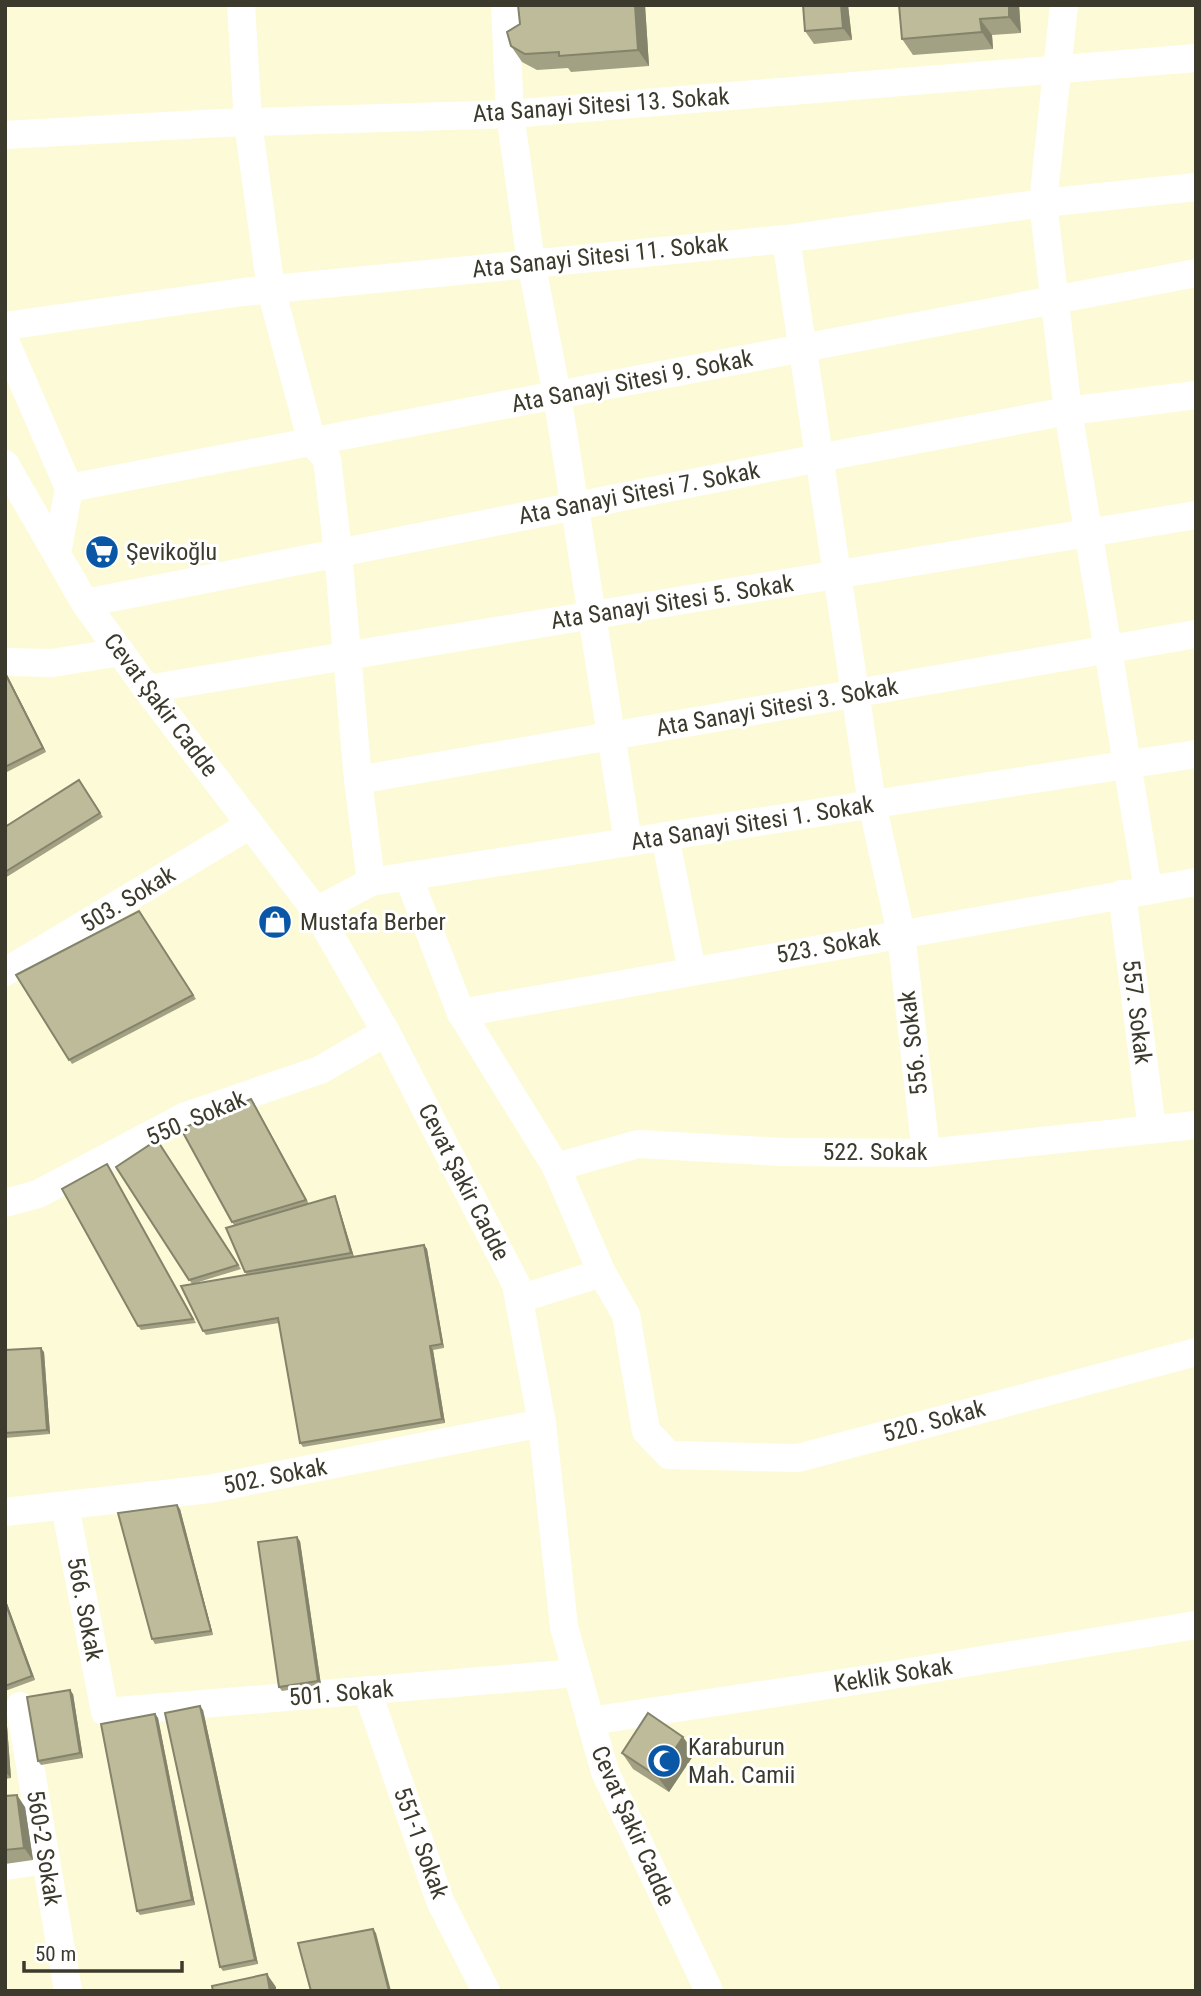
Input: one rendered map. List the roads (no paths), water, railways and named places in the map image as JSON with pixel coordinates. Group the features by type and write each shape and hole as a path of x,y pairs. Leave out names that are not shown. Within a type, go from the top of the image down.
{"street":[{"path":"241,5 248,122 271,290 312,442 327,459 358,780 371,882"},
{"path":"505,5 510,114 531,262 557,395 628,842"},
{"name":"557. Sokak","path":"1064,5 1043,203 1068,411 1128,764 1152,1129"},
{"name":"Ata Sanayi Sitesi 13. Sokak","path":"5,135 248,122 510,114 1196,58"},
{"name":"Ata Sanayi Sitesi 11. Sokak","path":"5,326 271,290 531,262 786,239 1043,203 1196,187"},
{"name":"556. Sokak","path":"786,239 872,804 901,933 926,1153"},
{"name":"Ata Sanayi Sitesi 9. Sokak","path":"69,488 1196,273"},
{"path":"5,341 69,488 57,554"},
{"name":"Ata Sanayi Sitesi 7. Sokak","path":"85,603 574,505 1068,411 1196,395"},
{"name":"Cevat Şakir Cadde","path":"5,464 85,603 316,911 386,1032 516,1284 542,1423 564,1627 604,1772 707,1990"},
{"name":"Ata Sanayi Sitesi 5. Sokak","path":"147,689 1196,515"},
{"name":"Ata Sanayi Sitesi 3. Sokak","path":"358,780 1196,634"},
{"path":"5,662 52,663 121,652"},
{"name":"Ata Sanayi Sitesi 1. Sokak","path":"316,911 371,882 1196,754"},
{"name":"503. Sokak","path":"5,972 250,825"},
{"path":"665,836 692,971"},
{"path":"408,876 461,1013 556,1167 602,1273 519,1299"},
{"name":"523. Sokak","path":"461,1013 1196,882"},
{"name":"550. Sokak","path":"5,1203 38,1194 186,1116 320,1070 386,1032"},
{"name":"522. Sokak","path":"556,1167 638,1144 782,1152 926,1153 1196,1125"},
{"name":"520. Sokak","path":"602,1273 626,1315 646,1431 668,1455 798,1458 1196,1352"},
{"name":"502. Sokak","path":"5,1513 209,1489 542,1423"},
{"name":"566. Sokak","path":"65,1506 105,1712"},
{"name":"Keklik Sokak","path":"590,1721 1196,1625"},
{"name":"501. Sokak","path":"105,1712 577,1673"},
{"name":"551-1 Sokak","path":"367,1690 440,1901 486,1991"},
{"name":"560-2 Sokak","path":"20,1706 68,1991"},
{"path":"5,1866 46,1860"}],"place":[{"name":"Şevikoğlu","path":"102,552"},
{"name":"Mustafa Berber","path":"275,922"},
{"name":"Karaburun Mah. Camii","path":"664,1761"}]}
